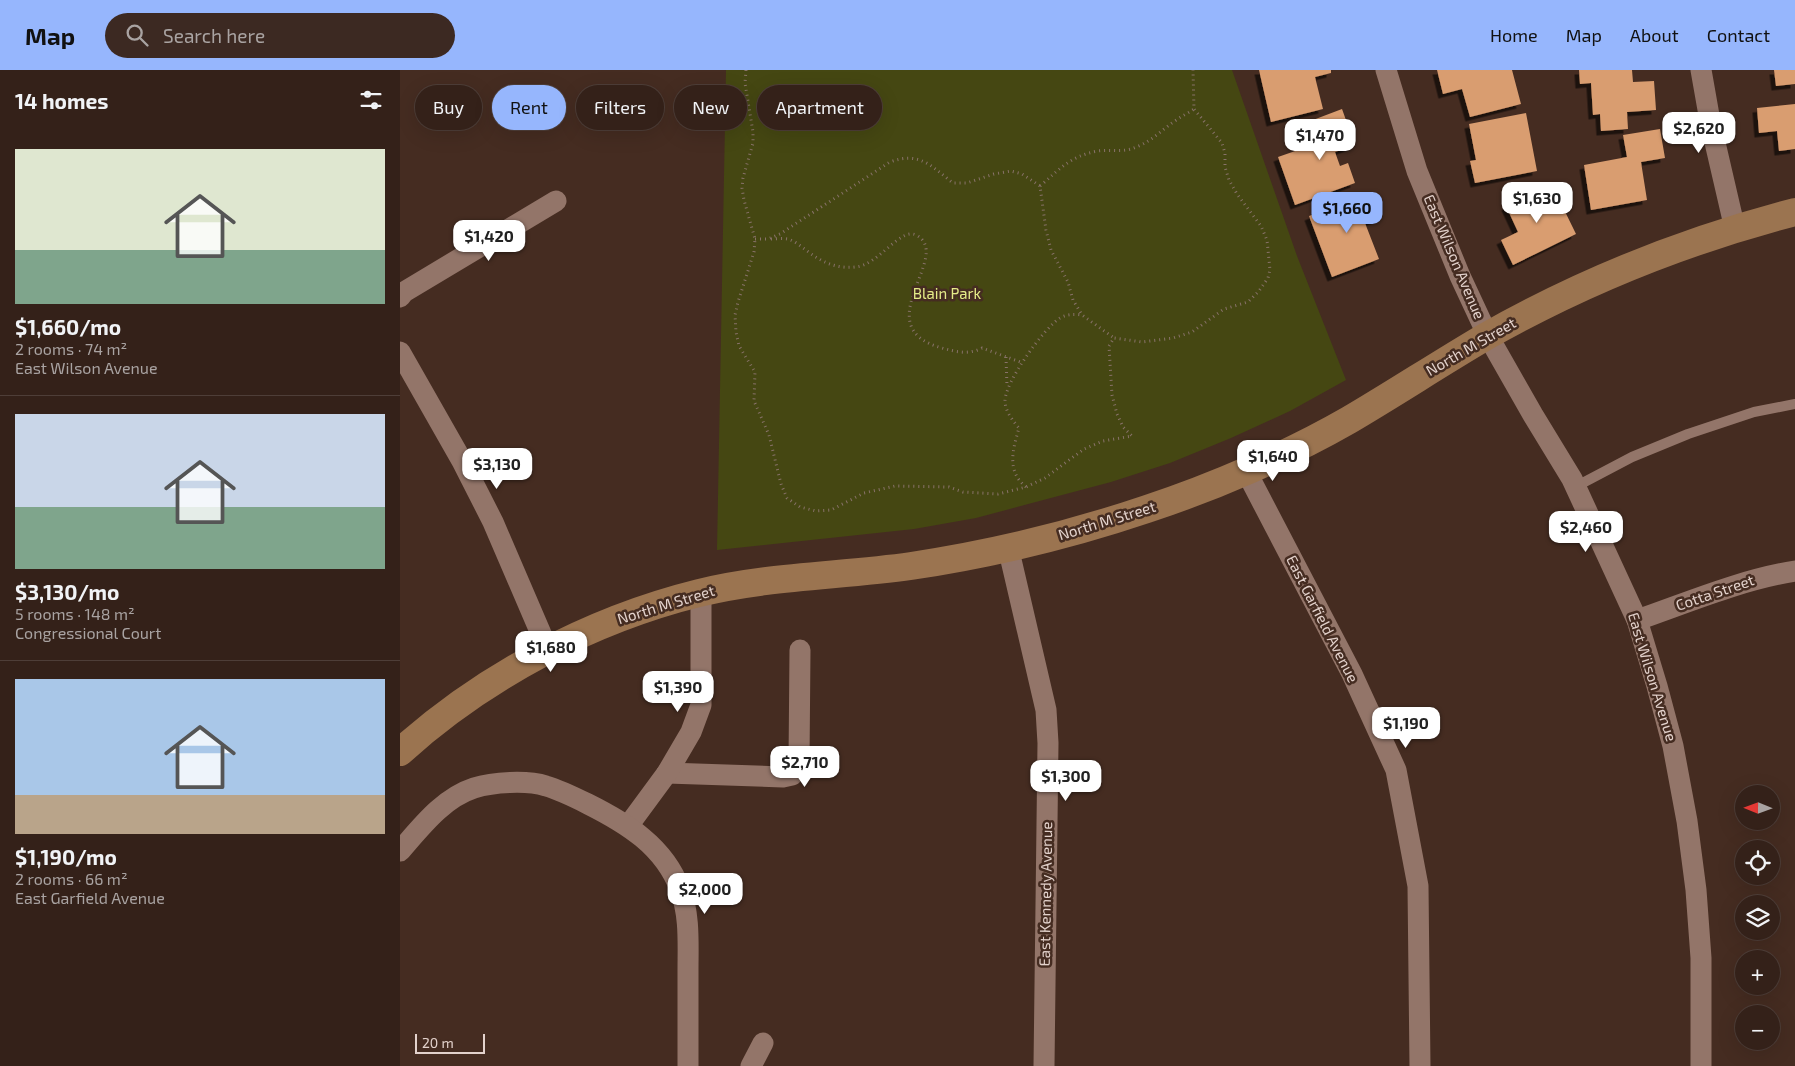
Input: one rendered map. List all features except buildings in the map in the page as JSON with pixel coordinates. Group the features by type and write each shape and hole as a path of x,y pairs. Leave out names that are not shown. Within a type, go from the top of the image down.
{"street":[{"name":"East Wilson Avenue","path":"1386,70 1417,171 1460,276 1488,336 1575,487 1637,620 1673,746 1688,822 1701,958 1701,1066"},
{"path":"1701,70 1710,121 1736,229"},
{"path":"400,297 404,292 556,201"},
{"name":"North M Street","path":"400,752 431,726 497,679 548,650 653,606 701,592 746,584 909,566 963,557 1074,532 1142,511 1246,471 1345,422 1488,336 1560,298 1663,254 1736,229 1795,212"},
{"path":"400,352 462,461 493,522 548,650"},
{"name":"East Garfield Avenue","path":"1246,471 1352,674 1396,770 1418,886 1420,1066"},
{"name":"East Kennedy Avenue","path":"1008,547 1046,710 1048,743 1044,1066"},
{"name":"Cotta Street","path":"1637,620 1739,584 1772,574 1795,571"},
{"path":"628,826 667,773 691,732 701,705 701,592"},
{"path":"667,773 782,777 792,775 799,762 800,650"},
{"path":"400,851 429,818 454,798 474,788 499,783 544,785 570,795 638,832 656,850 670,869 680,887 687,909 688,1066"},
{"path":"751,1066 763,1043"}],"lane":[{"path":"1575,487 1632,457 1688,434 1754,412 1795,404"}],"path":[{"path":"746,70 745,83 753,143 742,188 755,239 754,252 738,302 736,332 739,346 755,372 754,401 770,435 781,484 787,498 800,506 816,511 831,510 864,493 895,486 949,487 981,495 998,494 1026,487 1045,478 1084,449 1103,441 1132,436 1123,427 1112,395 1109,346 1114,338"},
{"path":"768,239 799,222 890,162 902,157 923,161 953,183 967,183 994,174 1011,172 1022,174 1040,186 1046,230 1051,250 1068,282 1073,300 1082,315 1114,338 1142,342 1172,338 1192,332 1224,309 1248,302 1268,278 1270,270 1268,240 1261,226 1229,180 1225,167 1225,153 1222,143 1194,109 1193,70"},
{"path":"1040,186 1066,162 1081,155 1100,151 1123,151 1134,148 1148,142 1177,119 1194,109"},
{"path":"755,239 788,239 827,264 856,267 865,265 875,259 901,236 917,235 924,242 928,252 909,306 909,317 912,327 918,335 925,342 953,351 973,353 982,348 1024,363"},
{"path":"1007,390 1016,371 1052,324 1069,314 1082,315"},
{"path":"1006,357 1007,390 1005,401 1008,411 1019,428 1012,456 1014,474 1026,487"}],"green space":[{"name":"Blain Park","path":"726,70 1232,70 1297,256 1346,380 1290,411 1231,438 1170,463 1111,482 976,518 914,529 717,550 725,130 747,130 747,85 726,85"}]}
